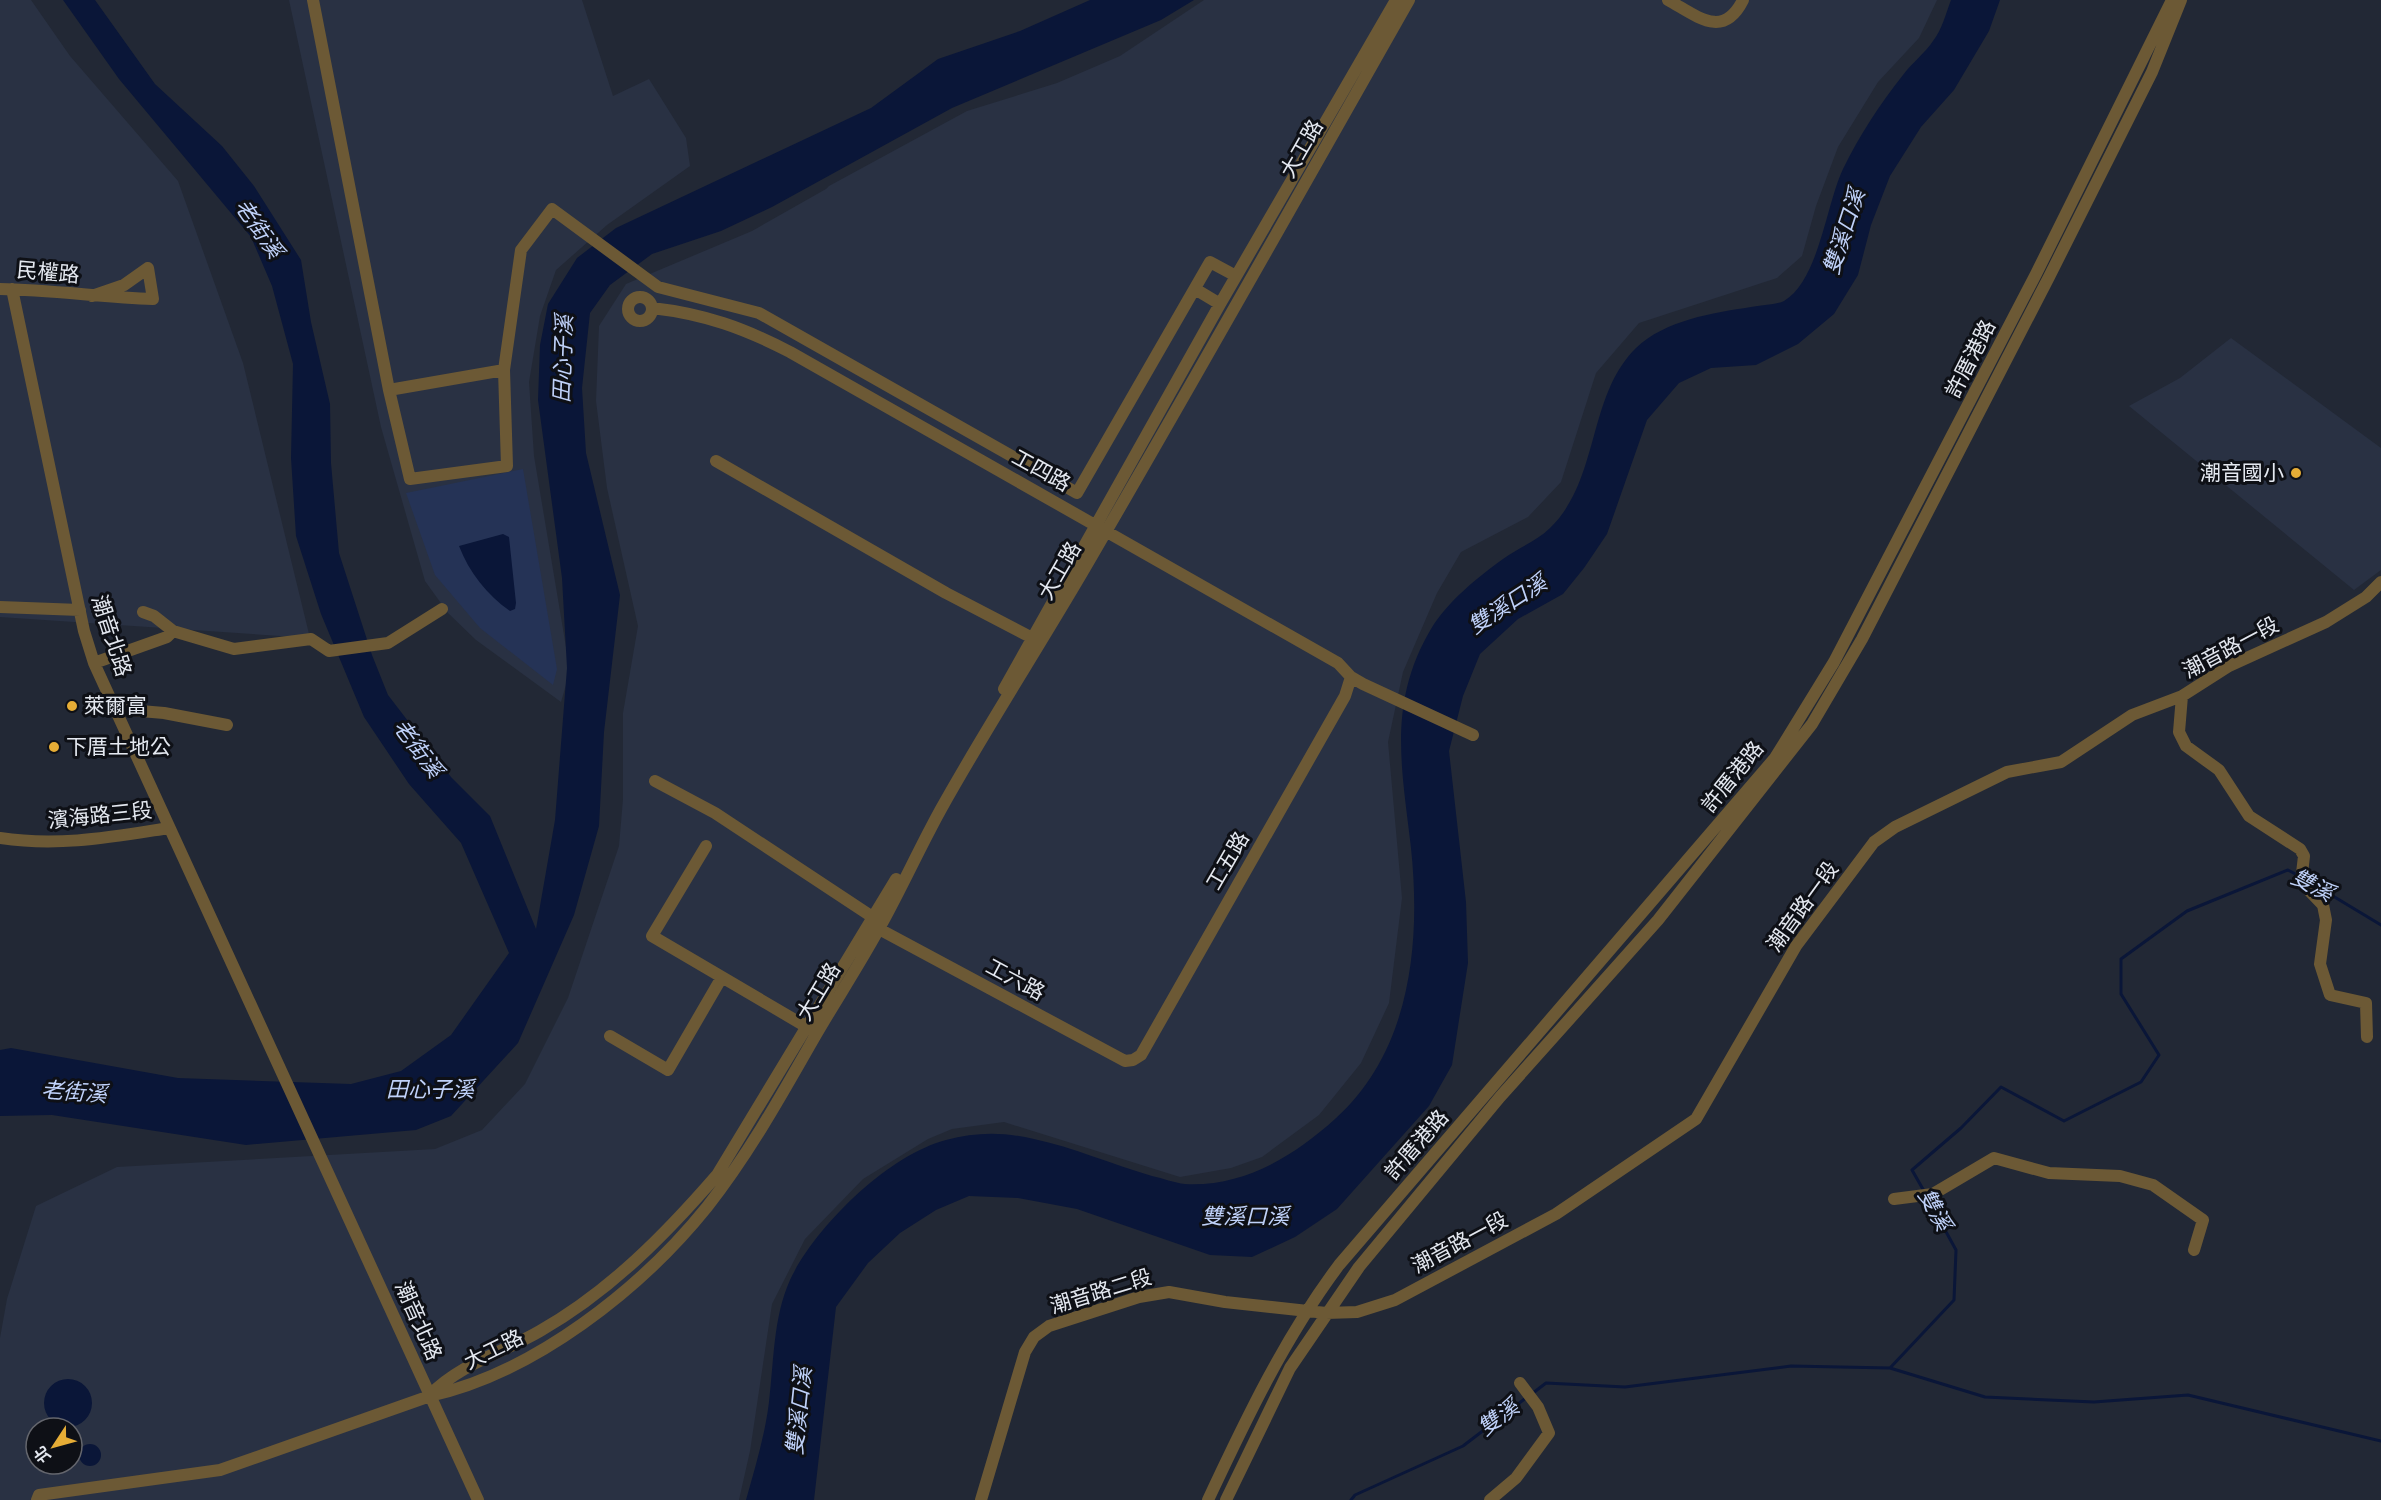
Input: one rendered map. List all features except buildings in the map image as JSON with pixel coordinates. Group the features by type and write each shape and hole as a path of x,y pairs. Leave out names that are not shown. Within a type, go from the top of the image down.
{"street":[{"path":"314,0 389,390 410,479 507,466 504,370 521,250 552,209 658,287 759,313 1077,493 1210,262 1236,276"},
{"name":"大工路","path":"1102,527 1220,304 1396,0"},
{"name":"大工路","path":"430,1396 453,1391 533,1353 585,1323 621,1295 667,1251 706,1207 747,1151 817,1033 942,807 1102,527 1409,0"},
{"path":"1668,0 1703,20 1716,23 1727,21 1732,17 1743,0"},
{"name":"許厝港路","path":"1226,1500 1339,1265 1734,808 1760,783 1834,662 1974,394 2172,0"},
{"name":"許厝港路","path":"1208,1500 1316,1312 1359,1267 1493,1106 1658,920 1760,783 1812,724 1862,639 1986,399 2152,72 2181,0"},
{"name":"民權路","path":"6,289 92,296 153,299 148,268 124,285 92,296"},
{"name":"潮音北路","path":"6,289 94,663 478,1500"},
{"path":"1195,289 1220,304"},
{"name":"工四路","path":"652,308 680,311 748,330 1102,527 1338,663 1351,677 1470,734"},
{"path":"389,390 504,370"},
{"path":"1974,394 1986,399"},
{"path":"716,461 946,593 1037,641"},
{"name":"潮音路一段","path":"1316,1312 1357,1312 1395,1300 1556,1214 1696,1119 1796,946 1874,842 1895,826 2007,772 2061,762 2132,715 2182,696 2229,666 2326,622 2366,597 2381,582"},
{"path":"0,607 80,610"},
{"path":"143,612 154,616 173,631 234,649 312,639 329,651 388,644 442,609"},
{"path":"94,663 167,637 173,631"},
{"name":"工五路","path":"1133,1060 1141,1055 1345,696 1351,677"},
{"path":"2182,696 2179,732 2186,746 2218,770 2249,816 2300,849 2304,856 2301,876 2323,905 2326,920 2320,964 2330,995 2366,1003 2367,1037"},
{"path":"117,709 164,713 227,725"},
{"name":"工六路","path":"655,781 715,813 877,923 1125,1061 1133,1060"},
{"name":"濱海路三段","path":"0,838 30,842 73,843 169,828"},
{"path":"706,846 652,936 817,1033"},
{"name":"大工路","path":"430,1396 446,1379 540,1332 591,1300 658,1241 717,1175 806,1026 877,923"},
{"path":"610,1036 668,1070 722,977"},
{"path":"1894,1199 1933,1194 1994,1158 2049,1173 2120,1176 2153,1185 2203,1220 2194,1250"},
{"name":"潮音路二段","path":"981,1500 1026,1352 1034,1337 1049,1326 1138,1297 1169,1292 1224,1302 1316,1312"},
{"path":"1490,1500 1516,1478 1549,1433 1526,1391"},
{"path":"37,1500 39,1495 220,1470 430,1396"}],"shaded area":[{"path":"0,0 31,0 70,56 178,181 243,363 310,638 0,617"},
{"path":"289,0 582,0 613,96 649,79 686,138 690,166 607,225 556,270 540,316 529,382 534,456 570,671 561,702 476,640 448,613 425,581 381,427"},
{"path":"1204,0 1937,0 1919,38 1878,82 1838,147 1816,206 1802,256 1777,278 1639,323 1596,373 1561,482 1528,517 1461,552 1437,593 1403,672 1388,742 1402,898 1389,1003 1361,1063 1319,1115 1262,1157 1231,1168 1180,1177 1004,1122 952,1129 928,1139 863,1179 805,1239 772,1304 750,1451 739,1500 0,1500 0,1338 7,1299 36,1206 117,1167 435,1149 482,1130 525,1084 568,998 619,846 623,799 623,713 638,626 607,488 596,401 599,326 626,284 752,231 967,111 1057,83 1120,56"},
{"name":"潮音國小","path":"2231,338 2381,448 2381,570 2354,590 2129,406 2180,378"},
{"path":"523,469 557,669 553,685 480,628 435,575 406,493"}],"water":[{"path":"63,0 95,0 155,84 222,146 254,186 301,260 311,322 330,404 331,463 339,553 372,655 388,695 451,777 490,816 536,929 555,820 567,668 562,578 538,400 540,345 548,304 577,258 616,228 871,108 938,59 1020,31 1090,0 1194,0 1161,20 952,108 772,207 721,231 652,254 610,285 590,313 582,388 586,453 620,595 604,732 599,826 574,915 518,1043 451,1116 416,1130 246,1145 52,1115 0,1116 0,1050 11,1048 178,1078 351,1084 401,1071 451,1035 509,953 461,843 409,784 364,717 321,614 296,536 291,458 293,364 272,286 251,237 119,79"},
{"name":"雙溪口溪","path":"1951,0 2000,0 1989,31 1954,90 1921,127 1890,176 1871,225 1858,275 1834,314 1798,344 1756,365 1711,368 1679,383 1647,420 1607,534 1584,568 1563,594 1518,619 1480,654 1463,696 1449,751 1466,902 1468,963 1452,1065 1429,1106 1337,1209 1295,1237 1252,1257 1210,1255 1077,1209 1018,1198 969,1196 936,1210 900,1233 868,1263 836,1307 814,1500 746,1500 765,1427 777,1324 790,1280 802,1259 835,1216 878,1177 901,1161 924,1148 946,1140 968,1135 1001,1134 1048,1142 1177,1183 1206,1184 1247,1175 1284,1157 1319,1133 1360,1092 1380,1061 1395,1028 1405,994 1411,958 1414,884 1401,737 1408,683 1417,656 1431,629 1464,591 1503,559 1545,533 1566,508 1578,486 1609,390 1620,368 1636,348 1648,338 1675,324 1706,315 1781,302 1796,291 1806,277 1814,259 1837,184 1849,157 1886,97 1936,37"},
{"path":"503,534 509,537 516,603 515,609 510,611 480,582 459,546"},
{"path":"63,1379 73,1379 82,1383 92,1398 92,1408 84,1421 84,1416 48,1416 44,1408 44,1398 48,1389"},
{"path":"94,1445 100,1451 98,1463 90,1466 84,1464 84,1446"}],"waterway":[{"name":"雙溪","path":"1924,1191 1912,1170 1961,1128 2001,1087 2064,1121 2141,1082 2159,1055 2121,994 2121,959 2187,911 2288,870 2299,876"},
{"name":"雙溪","path":"2308,881 2381,925"},
{"name":"雙溪","path":"1533,1393 1546,1383 1625,1387 1791,1366 1890,1368 1954,1300 1956,1250 1927,1197"},
{"path":"1890,1368 1985,1397 2094,1402 2188,1395 2381,1441"},
{"name":"雙溪","path":"1351,1500 1355,1495 1463,1446 1527,1397"}],"place":[{"name":"潮音國小","path":"2296,473"},
{"name":"萊爾富","path":"72,706"},
{"name":"下厝土地公","path":"54,747"}],"water label":[{"name":"老街溪","path":"258,229"},
{"name":"田心子溪","path":"564,359"},
{"name":"老街溪","path":"417,749"},
{"name":"田心子溪","path":"430,1090"},
{"name":"老街溪","path":"74,1093"}]}
